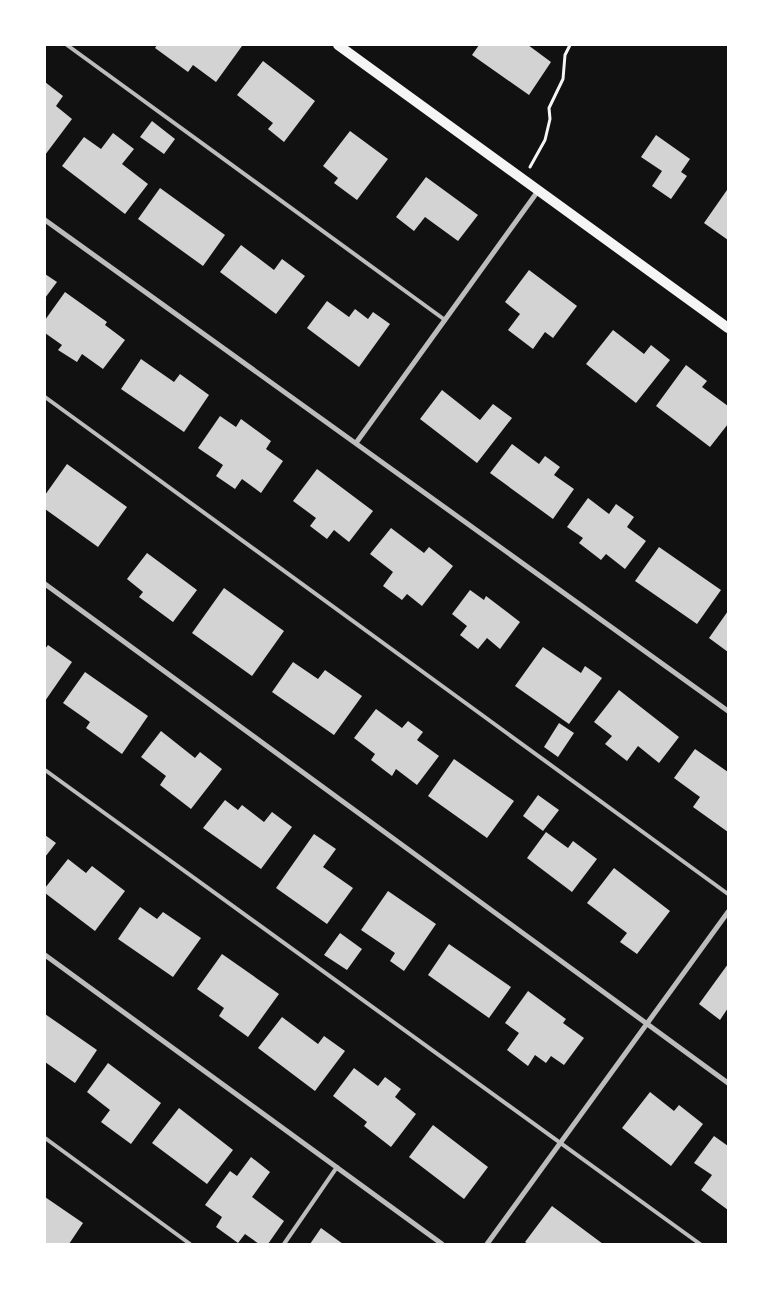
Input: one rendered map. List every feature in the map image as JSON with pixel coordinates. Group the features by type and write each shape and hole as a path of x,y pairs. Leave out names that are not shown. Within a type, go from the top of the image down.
{"main road":[{"path":"338,45 728,328"}],"street":[{"path":"356,443 538,191"},
{"path":"45,220 728,711"},
{"path":"45,584 728,1083"},
{"path":"487,1244 728,912"},
{"path":"45,955 442,1244"}],"lane":[{"path":"67,45 445,320"},
{"path":"45,397 728,894"},
{"path":"45,770 700,1244"},
{"path":"45,1138 190,1244"},
{"path":"284,1244 337,1167"}],"path":[{"path":"522,180 545,140 550,118 549,108 563,79 565,55 570,45"}],"building":[{"path":"157,45 242,46 216,82 193,65 188,72 155,48"},
{"path":"479,45 528,45 551,62 529,95 472,55"},
{"path":"263,61 315,101 284,142 268,129 273,123 237,95"},
{"path":"45,82 63,96 56,106 72,119 45,155"},
{"path":"152,121 175,139 164,154 140,137"},
{"path":"350,131 388,159 357,200 334,183 338,178 323,166"},
{"path":"113,133 134,149 122,164 148,184 125,214 62,166 84,137 101,149"},
{"path":"656,135 690,159 681,172 687,176 671,199 652,186 662,171 641,157"},
{"path":"426,177 478,215 458,241 425,217 414,231 396,217"},
{"path":"160,188 225,235 203,266 138,219"},
{"path":"728,191 728,240 704,223"},
{"path":"241,245 274,270 282,259 305,276 276,314 220,272"},
{"path":"529,270 577,306 553,338 545,332 533,349 508,330 520,314 505,302"},
{"path":"45,274 57,282 45,298"},
{"path":"65,292 107,322 105,325 125,340 103,369 82,354 77,362 58,350 62,345 45,333 45,320"},
{"path":"327,301 349,317 355,309 368,319 373,312 390,324 359,367 307,328"},
{"path":"613,330 644,354 651,345 670,360 636,403 586,364"},
{"path":"141,359 174,382 180,374 209,395 184,432 121,389"},
{"path":"686,365 707,381 702,387 728,406 728,424 710,447 656,406"},
{"path":"442,390 480,420 493,404 512,418 477,463 420,419"},
{"path":"220,416 236,427 241,419 271,441 266,449 283,461 261,493 242,479 235,489 216,476 223,465 198,448"},
{"path":"512,444 539,464 545,456 560,467 554,475 574,489 553,519 490,473"},
{"path":"67,464 127,507 98,547 45,509 45,495"},
{"path":"317,469 373,511 349,542 334,530 327,539 310,526 316,518 293,501"},
{"path":"588,498 609,514 616,504 634,517 627,527 646,541 625,569 606,554 601,560 579,543 583,538 567,527"},
{"path":"391,528 424,553 429,547 453,566 422,606 407,594 402,600 383,586 393,572 370,554"},
{"path":"659,547 721,590 697,624 635,581"},
{"path":"147,553 197,590 173,622 139,597 143,592 127,579"},
{"path":"224,588 284,631 252,676 192,633"},
{"path":"470,590 484,600 486,596 520,622 500,649 487,638 478,649 460,635 467,626 452,614"},
{"path":"728,611 728,652 709,638"},
{"path":"48,645 72,662 45,701 45,649"},
{"path":"543,647 581,673 585,666 602,678 569,724 515,686"},
{"path":"293,662 318,679 325,670 362,696 334,735 272,692"},
{"path":"85,672 148,716 122,754 86,728 90,722 63,703"},
{"path":"619,690 679,737 659,763 638,746 627,761 605,744 612,736 594,722"},
{"path":"376,709 402,728 408,721 423,732 417,740 439,756 417,785 396,769 392,776 371,760 375,754 354,738"},
{"path":"559,723 574,733 558,757 544,747"},
{"path":"161,731 195,758 200,752 222,769 191,809 160,785 166,776 141,757"},
{"path":"695,749 728,772 728,832 693,807 700,797 674,778"},
{"path":"454,759 514,801 487,838 428,796"},
{"path":"538,795 559,810 543,831 523,816"},
{"path":"225,800 238,810 242,805 264,822 272,812 292,827 261,869 203,828"},
{"path":"546,832 568,848 573,841 597,859 572,892 527,858"},
{"path":"314,834 336,849 323,867 353,888 327,924 276,888"},
{"path":"45,835 56,843 45,857"},
{"path":"68,859 86,873 92,866 125,891 95,931 45,893 45,888"},
{"path":"614,868 670,911 637,954 620,942 627,933 587,903"},
{"path":"388,891 436,924 404,971 390,961 395,953 361,930"},
{"path":"140,907 157,919 163,912 201,938 173,977 118,939"},
{"path":"340,933 362,949 347,970 324,955"},
{"path":"449,944 511,987 489,1018 428,975"},
{"path":"222,954 279,994 248,1037 219,1016 224,1008 197,989"},
{"path":"728,964 728,1008 720,1020 699,1004"},
{"path":"528,991 566,1019 563,1023 584,1038 564,1065 551,1056 546,1063 535,1055 528,1066 507,1050 519,1033 505,1023"},
{"path":"45,1014 97,1050 75,1083 45,1062"},
{"path":"282,1017 318,1044 324,1036 345,1051 315,1091 258,1048"},
{"path":"108,1063 161,1103 131,1144 101,1122 110,1110 87,1092"},
{"path":"354,1068 378,1086 385,1077 401,1089 395,1097 416,1114 391,1147 364,1126 367,1122 333,1096"},
{"path":"650,1092 674,1111 679,1105 703,1124 671,1166 622,1128"},
{"path":"179,1108 233,1150 207,1184 152,1143"},
{"path":"433,1125 488,1167 464,1199 409,1157"},
{"path":"714,1136 728,1146 728,1210 701,1190 712,1175 694,1163"},
{"path":"251,1157 270,1172 252,1197 284,1221 268,1244 259,1244 245,1234 238,1243 216,1227 222,1217 205,1205 230,1171 237,1176"},
{"path":"45,1197 83,1223 69,1244 45,1244"},
{"path":"552,1206 603,1244 528,1244 525,1242"},
{"path":"321,1228 343,1244 310,1244"}]}
